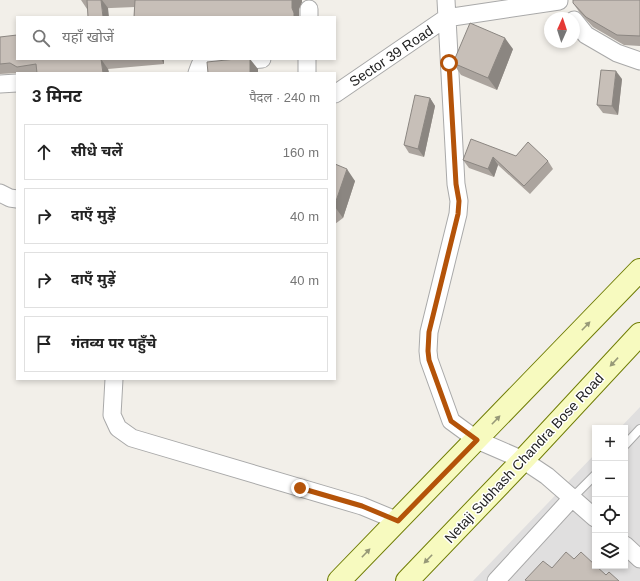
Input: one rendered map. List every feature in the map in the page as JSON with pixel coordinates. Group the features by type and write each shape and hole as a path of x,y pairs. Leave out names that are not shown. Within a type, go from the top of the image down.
{"main road":[{"path":"339,581 640,270"},
{"name":"Netaji Subhash Chandra Bose Road","path":"407,581 523,460 640,334"}],"street":[{"path":"446,0 456,184 459,201 458,214 429,332 429,360 451,421 477,440 523,460 547,476 573,497 592,515"},
{"path":"446,18 559,1 568,12"},
{"name":"Sector 39 Road","path":"336,93 446,18"},
{"path":"580,28 586,35 617,53 640,61"},
{"path":"197,72 200,65 252,60"},
{"path":"307,60 307,72"},
{"path":"0,84 16,83"},
{"path":"0,193 10,198 16,199"},
{"path":"114,380 112,415 118,428 132,438 362,506 398,521"},
{"path":"496,581 573,497"},
{"path":"628,548 640,559"}],"lane":[{"path":"628,442 640,429"},
{"path":"573,497 592,478"}],"shaded area":[{"path":"640,407 640,581 473,581 592,457 592,569 628,569 628,425 623,425"}],"building":[{"path":"87,0 101,0 103,16 88,16"},
{"path":"135,0 292,0 292,8 294,13 294,16 134,16"},
{"path":"573,0 640,0 640,36 617,35 586,17 573,3"},
{"path":"470,23 505,38 488,78 453,63"},
{"path":"16,35 16,60 101,60 103,72 37,72 36,64 17,67 10,63 0,64 0,37"},
{"path":"250,60 250,72 208,72 207,62"},
{"path":"601,70 616,71 612,106 597,105"},
{"path":"415,95 430,98 418,149 404,145"},
{"path":"471,139 516,156 528,142 548,161 524,186 493,157 488,169 463,160"},
{"path":"336,164 347,169 336,201"},
{"path":"566,552 574,559 581,552 592,562 592,569 599,569 606,575 609,572 619,581 525,580 543,561 552,568"}],"route":[{"path":"300,488 362,506 398,521 477,440 451,421 429,360 428,351 429,332 458,214 459,201 456,184 449,63"}]}
